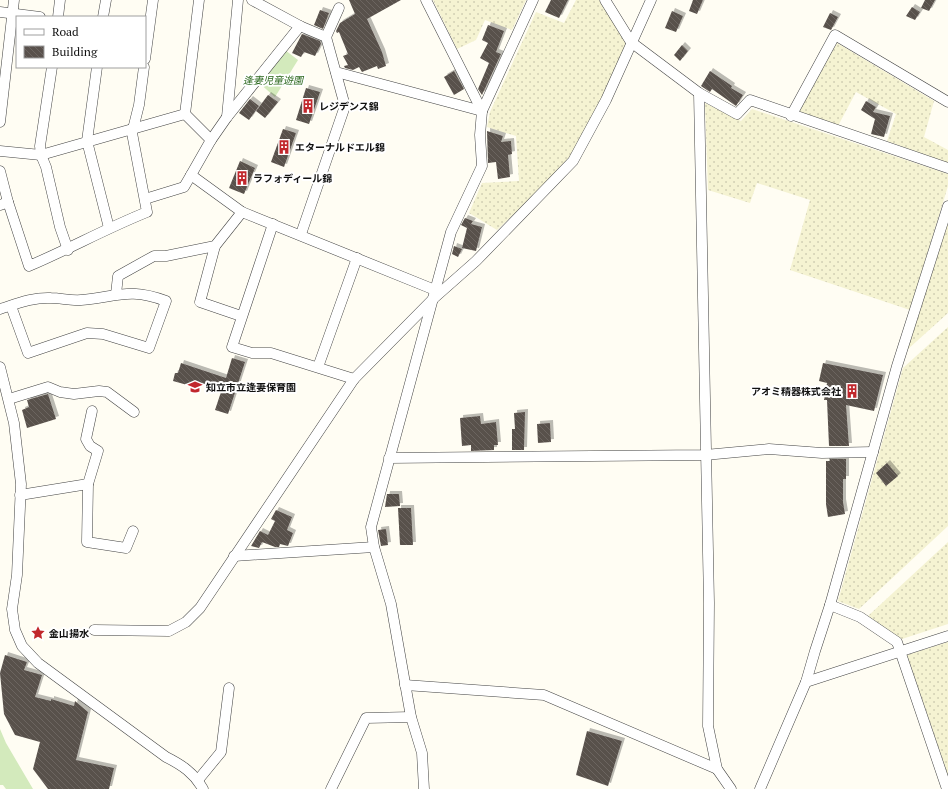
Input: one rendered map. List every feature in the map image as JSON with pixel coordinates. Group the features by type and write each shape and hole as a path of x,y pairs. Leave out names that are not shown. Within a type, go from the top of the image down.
{"street":[{"path":"0,122 14,0"},
{"path":"58,16 60,0"},
{"path":"103,16 106,0"},
{"path":"146,52 153,0"},
{"path":"186,114 199,0"},
{"path":"227,117 238,0"},
{"path":"252,0 300,26 326,37"},
{"path":"426,0 482,111"},
{"path":"424,789 422,753 411,717 392,604 374,547 371,527 451,232 482,166 480,135 482,111 506,62 533,0"},
{"path":"605,0 631,42 699,93 737,114 750,100 791,116 948,168"},
{"path":"94,630 169,630 186,622 200,608 354,379 434,294 476,261 573,162 606,100 651,0"},
{"path":"301,234 345,106 326,37 339,8"},
{"path":"0,12 31,16"},
{"path":"145,199 184,187 211,140 227,117 300,26"},
{"path":"791,116 835,35 948,102"},
{"path":"52,68 40,146 60,227 68,250"},
{"path":"97,68 87,141 109,228"},
{"path":"0,171 4,204 29,266 68,250 109,228 147,212 132,133 144,68"},
{"path":"336,72 482,111"},
{"path":"699,93 709,603 708,726 717,769 731,789"},
{"path":"0,151 41,155 186,114"},
{"path":"186,114 211,140"},
{"path":"191,175 242,212 301,234 434,294"},
{"path":"760,789 806,682 814,651 830,605 897,366 948,206"},
{"path":"241,316 200,302 215,246 242,212"},
{"path":"273,224 232,346 252,353 270,353 354,379"},
{"path":"116,294 118,276 154,256 166,256 215,246"},
{"path":"318,367 357,258"},
{"path":"0,309 37,298 80,300 133,292 149,294 166,301 149,348 103,334 87,333 28,353 11,306"},
{"path":"0,367 9,399 16,442 20,495 17,575 12,609 15,630 22,646 38,664 166,756 186,767 204,789"},
{"path":"9,399 48,386 60,392 74,394 99,391 107,392 134,412"},
{"path":"92,411 86,439 90,446 98,452 88,484 88,542 126,548 133,531"},
{"path":"389,458 705,455 769,449 822,453 873,452"},
{"path":"20,495 88,484"},
{"path":"234,556 374,547"},
{"path":"830,605 860,617 897,642 947,789"},
{"path":"806,682 948,636"},
{"path":"405,685 544,695 717,769"},
{"path":"198,780 221,752 229,688"},
{"path":"331,789 366,718 411,717"}],"shaded area":[{"path":"433,0 526,0 512,30 485,20 476,40 457,49"},
{"path":"576,0 599,0 627,43 601,102 570,160 497,230 469,213 482,183 519,181 516,136 487,127 490,112 536,12 564,23"},
{"path":"837,43 934,101 924,137 948,150 948,163 887,141 896,114 856,92 838,126 799,112"},
{"path":"705,103 741,121 752,109 948,174 948,186 910,310 790,270 810,200 757,183 750,203 708,190"},
{"path":"948,220 948,313 907,350"},
{"path":"948,327 948,526 859,609 838,601 903,368"},
{"path":"948,542 948,624 902,639 868,616"},
{"path":"948,642 948,775 907,655"}],"green space":[{"name":"逢妻児童遊園","path":"285,50 298,60 275,97 258,82"},
{"path":"0,729 6,743 33,789 6,789 3,785 0,785"}],"building":[{"path":"349,0 401,0 367,19 382,52 386,66 378,69 377,66 362,72 359,67 353,70 345,68 344,66 348,65 343,56 348,54 339,32 337,33 336,31 340,23 355,14"},
{"path":"551,0 568,0 559,18 545,12"},
{"path":"693,0 703,0 697,14 689,11"},
{"path":"925,0 935,0 929,11 921,8"},
{"path":"912,7 920,12 915,20 906,16"},
{"path":"320,10 329,13 323,29 314,25"},
{"path":"672,11 683,16 676,32 665,28"},
{"path":"830,13 838,17 831,30 823,27"},
{"path":"488,25 504,31 496,52 501,54 482,95 478,89 489,63 480,58 488,43 482,40"},
{"path":"302,34 320,41 321,44 315,56 304,52 301,57 292,53"},
{"path":"682,45 688,51 680,61 674,55"},
{"path":"454,71 464,89 454,95 444,77"},
{"path":"710,71 732,86 731,88 743,95 736,106 712,89 710,92 701,86"},
{"name":"レジデンス錦","path":"306,88 320,92 309,124 296,120"},
{"path":"268,95 278,102 265,118 256,111"},
{"path":"250,99 259,106 249,120 239,113"},
{"path":"866,101 876,107 873,112 890,116 884,137 871,134 875,119 861,110"},
{"name":"エターナルドエル錦","path":"283,129 296,133 284,167 271,162"},
{"path":"487,131 503,136 501,142 511,141 512,154 508,155 510,177 498,179 496,162 488,163"},
{"name":"ラフォディール錦","path":"240,161 255,168 244,194 229,188"},
{"path":"465,218 473,221 471,224 482,227 476,251 462,248 467,228 461,225"},
{"path":"454,246 462,249 458,257 452,254"},
{"path":"232,358 245,362 228,414 215,410 221,392 215,387 200,383 198,388 173,381 175,373 178,373 181,363 226,378"},
{"name":"アオミ精器株式会社","path":"823,363 883,375 874,411 846,405 849,446 829,446 827,400 824,400 827,383 819,381"},
{"path":"48,394 56,419 27,428 22,410 29,407 27,400"},
{"path":"525,412 524,450 512,450 512,429 515,429 514,413"},
{"path":"480,416 481,424 496,422 498,445 494,445 494,450 471,451 471,445 462,446 460,418"},
{"path":"550,423 551,442 538,443 537,424"},
{"path":"830,459 846,459 846,479 843,479 843,502 845,514 828,517 826,504 826,461 830,461"},
{"path":"887,463 898,476 886,486 876,473"},
{"path":"387,494 399,494 400,506 385,507"},
{"path":"398,508 411,508 413,545 400,545"},
{"path":"276,510 292,517 287,530 293,533 288,546 280,544 279,547 275,547 262,542 259,548 251,546 260,531 268,535 275,521 271,519"},
{"path":"386,529 388,545 381,546 378,530"},
{"path":"5,655 27,662 24,670 42,675 35,697 51,701 51,699 74,706 75,701 88,712 76,760 114,768 109,789 48,789 33,769 40,742 15,735 4,714 0,673"},
{"path":"587,731 622,741 608,786 576,775"}],"place":[{"name":"レジデンス錦","path":"308,106"},
{"name":"エターナルドエル錦","path":"284,147"},
{"name":"ラフォディール錦","path":"242,178"},
{"name":"知立市立逢妻保育園","path":"195,387"},
{"name":"アオミ精器株式会社","path":"852,391"},
{"name":"金山揚水","path":"38,633"}]}
